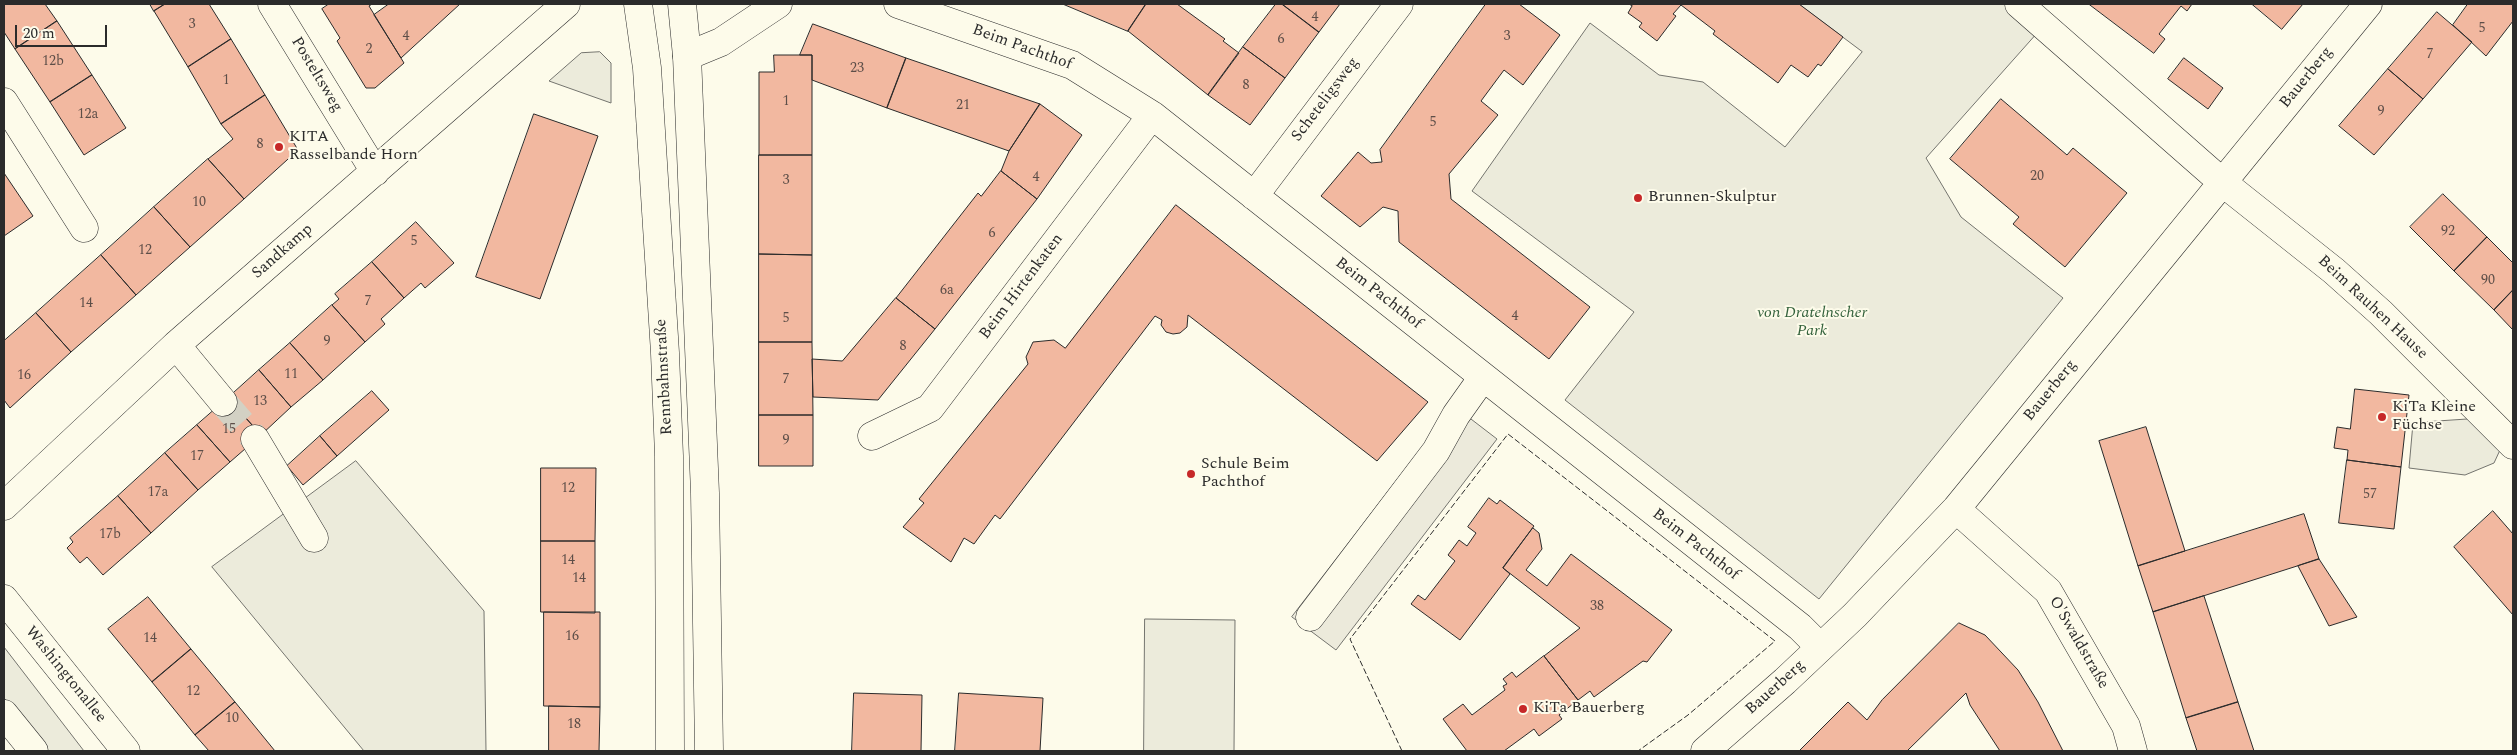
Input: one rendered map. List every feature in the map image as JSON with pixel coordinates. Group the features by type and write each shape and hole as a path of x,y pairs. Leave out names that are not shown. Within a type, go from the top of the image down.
{"street":[{"name":"Posteltsweg","path":"272,4 375,172"},
{"name":"Rennbahnstraße","path":"638,4 647,68 665,353 669,456 670,751"},
{"path":"682,4 687,56 705,494 709,751"},
{"path":"687,56 721,42 778,4"},
{"name":"Beim Pachthof","path":"898,4 1072,65 1152,115 1800,627 1820,647"},
{"name":"Scheteligsweg","path":"1254,196 1399,4"},
{"name":"Beim Rauhen Hause","path":"2019,4 2222,182 2334,271 2381,313 2513,445"},
{"name":"Bauerberg","path":"1705,751 1785,681 1855,615 1956,509 2368,4"},
{"name":"Sandkamp","path":"4,506 176,345 375,172 561,5"},
{"path":"4,102 84,228"},
{"name":"Beim Hirtenkaten","path":"872,436 930,408 1152,115"},
{"path":"176,345 223,402"},
{"path":"1310,617 1436,451 1456,415 1483,377"},
{"path":"255,439 314,538"},
{"name":"O'Swaldstraße","path":"1956,509 2048,591 2126,726 2134,751"},
{"name":"Washingtonallee","path":"4,599 126,751"},
{"path":"4,714 34,751"}],"green space":[{"name":"von Dratelnscher Park","path":"1799,4 2006,4 2038,32 1926,158 1961,217 2063,298 1819,599 1565,400 1634,312 1472,191 1590,23 1659,75 1703,82 1785,147 1862,52"},
{"path":"600,52 611,63 611,103 549,81 581,53"},
{"path":"2472,419 2500,450 2494,463 2465,475 2409,468 2413,423"},
{"path":"356,461 484,611 486,751 364,751 212,567"},
{"path":"1145,619 1235,620 1234,751 1144,751"},
{"path":"4,647 84,751 48,751 4,698"}],"shaded area":[{"path":"1454,406 1497,439 1336,650 1292,617"}],"building":[{"path":"4,4 45,4 57,21 15,49 4,32"},
{"path":"150,4 165,4 154,11"},
{"path":"165,4 209,4 231,39 188,67 154,11"},
{"path":"329,4 372,4 369,6 404,63 375,88 366,88 337,41 340,38 322,9"},
{"path":"389,4 460,4 401,58 374,15"},
{"path":"1063,4 1146,4 1128,31"},
{"path":"1146,4 1177,4 1225,39 1223,41 1239,53 1208,95 1128,31"},
{"path":"1276,4 1282,4 1319,32 1285,78 1243,47"},
{"path":"1282,4 1340,4 1319,32"},
{"path":"1486,4 1519,4 1560,35 1523,85 1504,70 1481,101 1498,115 1449,174 1451,199 1590,307 1549,359 1399,242 1398,211 1383,207 1360,227 1321,196 1358,152 1371,163 1382,162 1380,150"},
{"path":"1629,4 1799,4 1843,37 1821,66 1818,64 1808,77 1791,65 1778,83 1713,34 1715,31 1681,5 1673,14 1676,16 1657,41 1639,27 1642,23 1628,13 1632,6"},
{"path":"2089,4 2192,4 2187,11 2181,6 2159,34 2165,39 2154,53"},
{"path":"2252,4 2303,4 2282,29"},
{"path":"2468,4 2513,4 2513,21 2486,56 2453,25"},
{"path":"2437,12 2472,42 2423,99 2388,69"},
{"path":"57,21 92,75 50,102 15,49"},
{"path":"813,24 906,58 887,108 812,80 812,55 800,55"},
{"path":"231,39 265,95 221,124 188,67"},
{"path":"1243,47 1285,78 1250,125 1208,95"},
{"path":"774,55 812,55 812,155 759,155 759,72 774,72"},
{"path":"906,58 1040,104 1009,151 887,108"},
{"path":"2184,58 2223,88 2208,109 2168,79"},
{"path":"2388,69 2423,99 2374,155 2339,126"},
{"path":"92,75 126,128 84,155 50,102"},
{"path":"265,95 298,150 244,199 208,159 233,139 221,124"},
{"path":"2001,99 2067,155 2073,148 2127,193 2065,267 2013,224 2019,217 1950,159"},
{"path":"1040,104 1082,135 1037,199 1001,171 1009,151"},
{"path":"534,114 598,136 540,299 476,277"},
{"path":"759,155 812,155 812,255 759,254"},
{"path":"208,159 244,199 190,247 154,207"},
{"path":"1001,171 1037,199 935,329 896,298 978,193 981,196"},
{"path":"4,173 33,216 4,236"},
{"path":"2443,194 2487,237 2454,271 2410,227"},
{"path":"1176,205 1428,402 1377,461 1188,315 1187,327 1180,333 1173,334 1166,332 1161,325 1162,320 1155,316 1000,519 995,515 974,544 964,538 951,562 903,527 924,503 919,499 1028,364 1026,357 1033,342 1054,340 1065,348"},
{"path":"154,207 190,247 136,295 101,255"},
{"path":"416,222 454,263 425,288 421,283 404,298 372,262"},
{"path":"2487,237 2513,263 2513,290 2494,310 2454,271"},
{"path":"759,254 812,255 812,342 759,342"},
{"path":"101,255 136,295 71,352 36,313"},
{"path":"372,262 404,298 381,319 385,324 365,342 332,305 339,299 335,294"},
{"path":"2513,290 2513,330 2494,310"},
{"path":"896,298 935,329 878,400 813,397 812,359 842,361"},
{"path":"332,305 365,342 323,380 290,343"},
{"path":"36,313 71,352 10,408 4,400 4,341"},
{"path":"759,342 812,342 813,415 759,415"},
{"path":"290,343 323,380 291,407 259,370"},
{"path":"259,370 291,407 261,435 228,398"},
{"path":"2355,389 2409,395 2401,467 2347,460 2348,450 2334,448 2337,427 2350,429"},
{"path":"372,391 389,410 337,456 320,436"},
{"path":"228,398 261,435 230,462 197,425"},
{"path":"759,415 813,415 813,466 759,466"},
{"path":"197,425 230,462 198,490 165,453"},
{"path":"2146,427 2185,551 2138,566 2099,441"},
{"path":"320,436 337,456 303,485 287,466"},
{"path":"165,453 198,490 151,533 118,496"},
{"path":"2347,460 2401,467 2394,529 2339,523"},
{"path":"541,468 596,468 595,541 541,541"},
{"path":"118,496 151,533 103,575 87,557 80,563 67,548 73,542 70,538"},
{"path":"1489,498 1497,504 1500,500 1534,526 1503,568 1510,574 1460,640 1411,604 1418,595 1425,600 1455,561 1448,555 1459,540 1467,546 1476,533 1468,527"},
{"path":"2493,511 2513,534 2513,615 2454,547"},
{"path":"2304,514 2319,559 2153,612 2138,566"},
{"path":"1533,528 1539,533 1542,549 1526,570 1547,586 1571,554 1672,630 1647,662 1643,661 1594,697 1590,691 1578,700 1544,656 1580,628 1503,568"},
{"path":"541,541 595,541 595,613 541,612"},
{"path":"2319,559 2357,617 2329,626 2298,566"},
{"path":"2204,596 2238,702 2186,718 2153,612"},
{"path":"148,597 191,649 152,682 108,629"},
{"path":"544,612 600,612 600,707 544,706"},
{"path":"1959,623 1985,635 2018,670 2038,702 2063,751 2000,751 1970,705 1966,693 1907,751 1799,751 1848,702 1867,720 1882,700"},
{"path":"191,649 235,702 195,735 152,682"},
{"name":"KiTa Bauerberg","path":"1544,656 1578,700 1559,715 1562,719 1539,736 1534,729 1504,751 1467,751 1443,719 1463,704 1472,715 1505,690 1503,686 1507,684 1503,679 1512,672 1516,677"},
{"path":"854,693 922,695 921,751 852,751"},
{"path":"959,693 1043,698 1040,751 955,751"},
{"path":"235,702 275,751 209,751 195,735"},
{"path":"2238,702 2254,751 2197,751 2186,718"},
{"path":"549,706 600,707 599,751 549,751"}],"tunnel":[{"path":"223,402 255,439"}],"fence":[{"path":"1402,751 1350,639 1508,434 1775,641 1688,715 1638,751"}],"place":[{"name":"KITA Rasselbande Horn","path":"279,147"},
{"name":"Brunnen-Skulptur","path":"1638,198"},
{"name":"KiTa Kleine Füchse","path":"2382,417"},
{"name":"Schule Beim Pachthof","path":"1191,474"},
{"name":"KiTa Bauerberg","path":"1523,709"}]}
